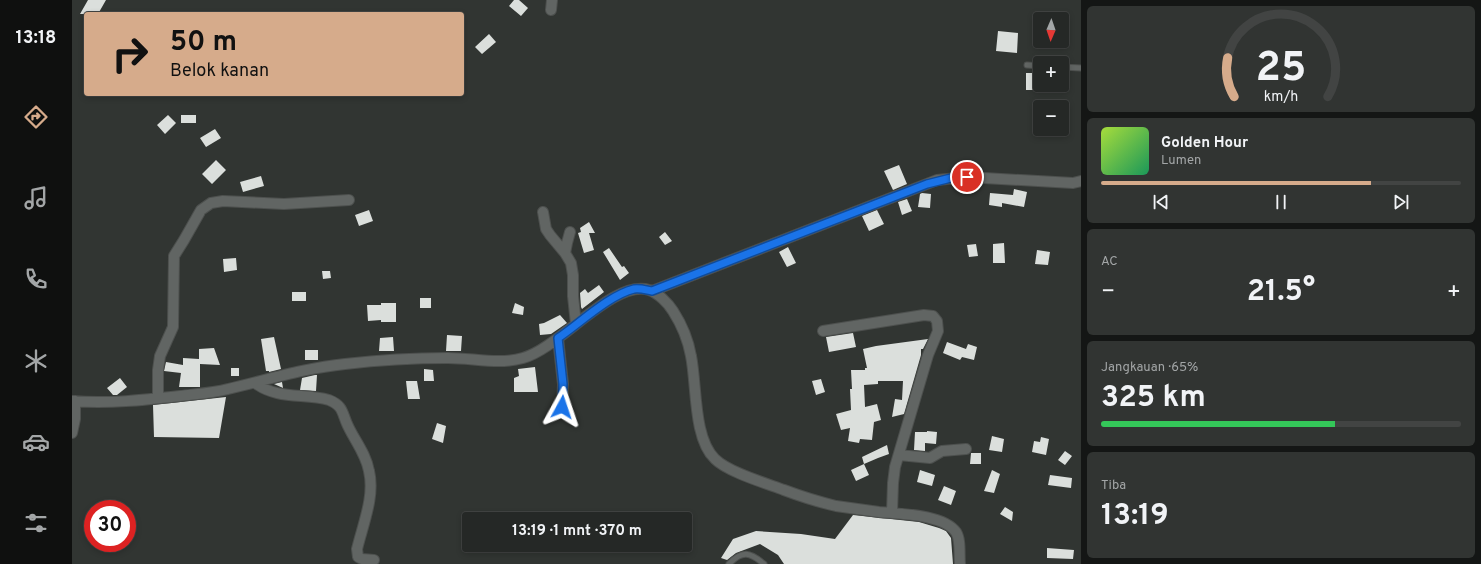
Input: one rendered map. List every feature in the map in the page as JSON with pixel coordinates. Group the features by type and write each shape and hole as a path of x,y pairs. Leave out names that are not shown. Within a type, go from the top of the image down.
{"street":[{"path":"72,433 75,419 74,401 116,402 225,390 302,370 404,358 451,358 509,361 533,355 622,293 635,289 652,291 937,180 967,177 1073,183 1081,181"},
{"path":"158,398 158,370 160,356 173,327 174,256 200,210 211,203 223,201 284,204 349,200"},
{"path":"543,212 546,229 565,253 572,269 576,324"},
{"path":"565,253 566,243 570,232"},
{"path":"652,291 670,306 683,327 691,354 700,430 704,445 716,461 735,471 786,491 827,503 938,520 955,530 958,536 960,564"},
{"path":"823,331 924,315 932,315 937,321 938,331 928,355 894,475 892,513"},
{"path":"558,338 563,384 562,407"},
{"path":"255,383 262,389 280,394 329,400 336,403 344,412 347,425 360,445 369,470 371,482 371,493 357,553 358,557 374,560"},
{"path":"899,455 930,458 942,451 966,449"}],"lane":[{"path":"1027,65 1033,65"},
{"path":"1069,67 1081,68"},
{"path":"729,564 740,554 747,554 755,556 764,564"}],"building":[{"path":"88,0 106,0 99,12 84,12 84,14 80,14"},
{"path":"514,0 519,0 528,8 521,16 509,6"},
{"path":"998,31 1018,33 1017,53 996,51"},
{"path":"489,34 496,42 482,54 475,47"},
{"path":"1026,73 1033,73 1033,90 1026,90"},
{"path":"168,115 176,123 165,134 157,125"},
{"path":"181,115 196,115 196,123 181,123"},
{"path":"215,129 221,138 206,147 200,138"},
{"path":"216,160 226,170 212,184 202,174"},
{"path":"899,165 907,184 893,190 884,171"},
{"path":"261,176 264,186 243,192 240,182"},
{"path":"1014,189 1027,192 1024,207 1002,203 1002,207 989,205 990,193 1013,195"},
{"path":"920,194 931,194 930,208 918,207"},
{"path":"907,199 912,211 902,215 898,202"},
{"path":"369,210 373,221 359,226 355,215"},
{"path":"877,210 884,224 869,231 862,216"},
{"path":"589,222 595,233 589,233 594,250 584,253 578,233 581,232 580,228"},
{"path":"665,232 672,241 665,245 659,237"},
{"path":"1004,243 1005,263 993,263 993,244"},
{"path":"976,244 978,256 969,257 967,245"},
{"path":"788,247 796,263 787,267 779,252"},
{"path":"609,248 622,267 624,266 629,273 620,280 603,252"},
{"path":"1037,250 1050,252 1048,265 1035,264"},
{"path":"236,258 237,270 224,272 223,259"},
{"path":"322,271 330,271 331,278 323,279"},
{"path":"599,285 604,292 582,309 580,293 585,289 588,293"},
{"path":"292,292 306,292 306,301 292,301"},
{"path":"420,298 431,298 431,308 420,308"},
{"path":"381,303 396,303 396,322 381,322 381,320 368,321 367,305 381,305"},
{"path":"515,303 524,307 523,315 512,313"},
{"path":"560,315 567,323 551,334 540,335 539,324"},
{"path":"853,333 856,347 829,352 826,337"},
{"path":"447,335 462,336 461,351 446,351"},
{"path":"274,337 281,369 269,372 266,371 261,339"},
{"path":"393,337 394,351 379,351 380,338"},
{"path":"928,339 923,349 921,349 921,355 904,414 892,417 895,399 902,400 903,381 878,381 878,384 864,385 865,407 877,404 881,420 874,422 872,440 860,439 859,443 848,441 850,428 841,430 836,414 851,410 851,370 865,370 865,368 867,368 863,349"},
{"path":"947,342 966,349 968,344 977,347 974,360 962,357 960,360 943,353"},
{"path":"214,348 220,365 200,364 200,387 179,387 181,373 164,371 166,362 183,365 183,358 199,359 199,349"},
{"path":"305,350 318,350 318,360 305,360"},
{"path":"535,367 538,392 514,392 514,378 519,376 518,369"},
{"path":"231,368 239,368 239,376 231,376"},
{"path":"424,369 433,370 434,381 424,381"},
{"path":"317,375 316,391 300,390 302,378"},
{"path":"120,378 127,387 117,395 113,395 107,388"},
{"path":"821,379 825,392 816,395 812,381"},
{"path":"406,381 417,381 420,399 408,399"},
{"path":"282,382 283,388 274,384"},
{"path":"226,397 219,438 154,437 153,405"},
{"path":"437,423 446,426 443,443 432,439"},
{"path":"915,432 937,432 936,444 925,443 925,451 914,450"},
{"path":"992,436 1004,439 1002,452 989,450"},
{"path":"1041,437 1049,439 1046,455 1032,452 1034,441 1040,442"},
{"path":"887,445 889,454 864,464 862,457"},
{"path":"1065,451 1072,456 1065,465 1058,460"},
{"path":"971,453 981,453 981,464 970,464"},
{"path":"864,464 869,475 856,481 851,470"},
{"path":"920,470 935,475 932,486 917,482"},
{"path":"992,470 1000,474 994,493 984,491"},
{"path":"1050,475 1072,478 1071,488 1048,485"},
{"path":"944,486 956,491 951,505 938,500"},
{"path":"1005,507 1013,512 1012,521 1000,514"},
{"path":"853,515 919,522 946,531 951,538 953,564 784,564 778,555 760,544 736,553 727,560 721,558 733,539 756,531 801,534 835,539"},
{"path":"1047,548 1074,550 1073,559 1047,558"}],"route":[{"path":"562,407 564,391 558,338 622,293 635,289 652,291 937,180 967,177"}]}
